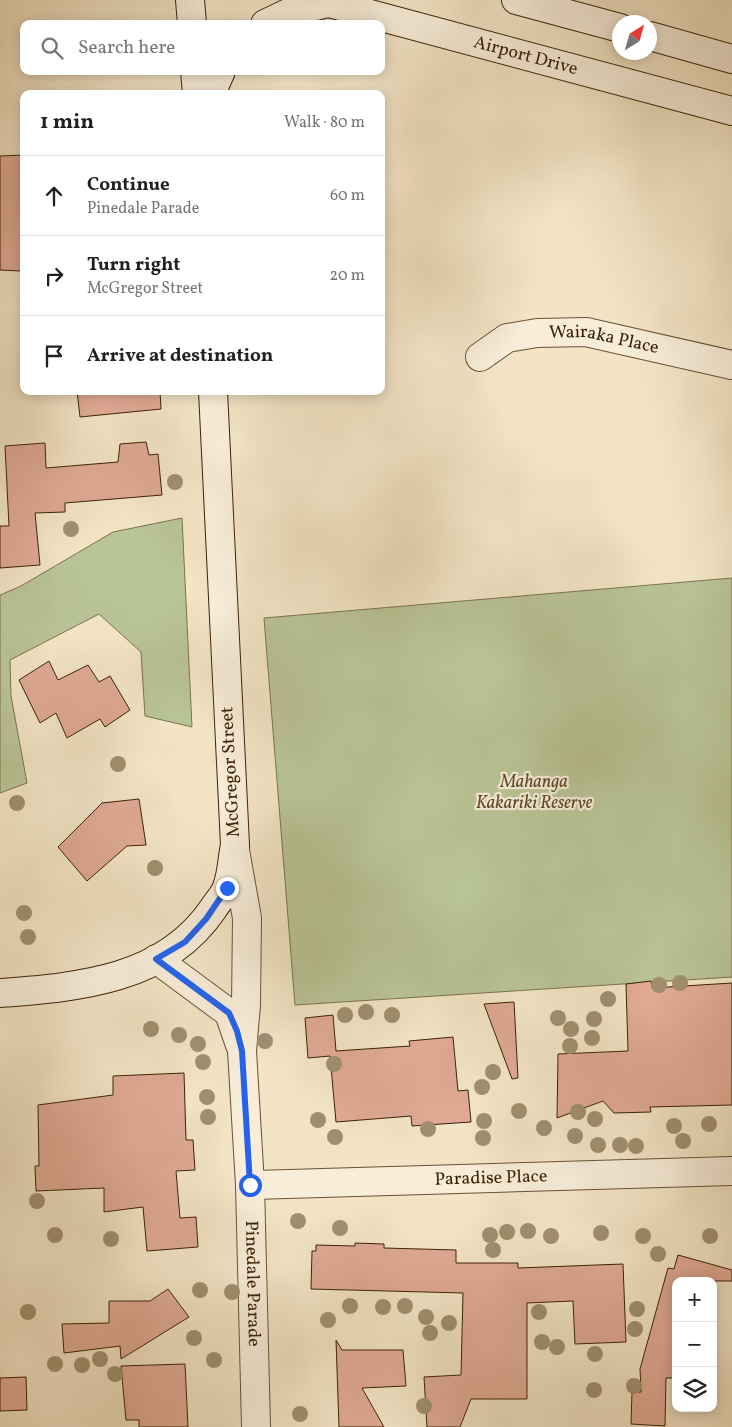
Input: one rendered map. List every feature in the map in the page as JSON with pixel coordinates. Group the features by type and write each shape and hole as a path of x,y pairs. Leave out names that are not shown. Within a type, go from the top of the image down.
{"street":[{"path":"190,0 192,20"},
{"path":"516,0 612,26"},
{"path":"273,20 323,1"},
{"name":"Airport Drive","path":"323,1 732,111"},
{"path":"657,38 732,59"},
{"path":"195,75 197,90"},
{"path":"213,90 219,75"},
{"name":"Wairaka Place","path":"480,357 507,338 537,333 586,332 732,365"},
{"name":"McGregor Street","path":"0,994 72,988 117,978 185,942 206,919 227,888 235,845 213,395"},
{"name":"Pinedale Parade","path":"235,845 247,918 246,1005 242,1051 250,1185 256,1427"},
{"name":"Pinedale Parade","path":"156,959 229,1013 237,1031 242,1051"},
{"name":"Paradise Place","path":"250,1185 732,1171"}],"green space":[{"path":"182,518 192,727 145,716 141,652 99,614 10,660 11,696 27,783 0,793 0,595 21,586 113,532"},
{"name":"Mahanga Kakariki Reserve","path":"732,578 732,977 295,1005 264,618"}],"building":[{"path":"20,155 20,271 0,270 0,156"},
{"path":"77,395 160,395 161,409 80,417"},
{"path":"146,442 149,455 158,454 162,495 65,503 65,512 35,513 40,565 0,568 0,526 9,526 5,446 45,443 46,468 118,462 120,444"},
{"path":"49,661 58,680 88,665 99,682 110,676 130,710 105,727 100,719 67,738 56,713 40,723 19,680"},
{"path":"139,799 146,845 127,846 87,881 58,847 102,803"},
{"path":"651,981 652,988 732,983 732,1105 650,1107 651,1112 614,1113 603,1101 557,1118 558,1054 628,1051 626,984"},
{"path":"514,1002 518,1078 512,1079 484,1004"},
{"path":"333,1015 336,1051 410,1046 409,1041 453,1037 458,1091 468,1090 471,1122 412,1126 411,1116 336,1122 330,1056 308,1058 305,1018"},
{"path":"184,1073 186,1140 193,1140 195,1170 176,1171 180,1218 196,1217 198,1247 147,1251 143,1207 104,1212 104,1188 36,1191 35,1166 39,1166 38,1105 113,1095 113,1076"},
{"path":"355,1243 384,1244 384,1248 456,1250 456,1263 518,1263 518,1268 623,1264 626,1342 575,1344 573,1301 527,1303 527,1399 471,1399 460,1427 427,1427 424,1377 461,1375 463,1293 311,1289 312,1251 316,1251 316,1245 355,1246"},
{"path":"678,1255 732,1270 732,1281 717,1281 717,1277 672,1277 672,1378 666,1378 665,1426 631,1424 632,1392 641,1392 640,1369 668,1268 674,1269"},
{"path":"168,1289 189,1317 121,1359 120,1346 64,1353 62,1324 109,1323 109,1301 150,1301"},
{"path":"336,1340 342,1350 403,1350 406,1386 362,1388 384,1427 339,1427"},
{"path":"185,1364 188,1427 139,1427 139,1420 126,1420 121,1366"},
{"path":"26,1377 27,1410 0,1411 0,1378"}],"route":[{"path":"227,888 206,919 185,942 156,959 206,994 229,1013 237,1031 242,1051 250,1185"}]}
